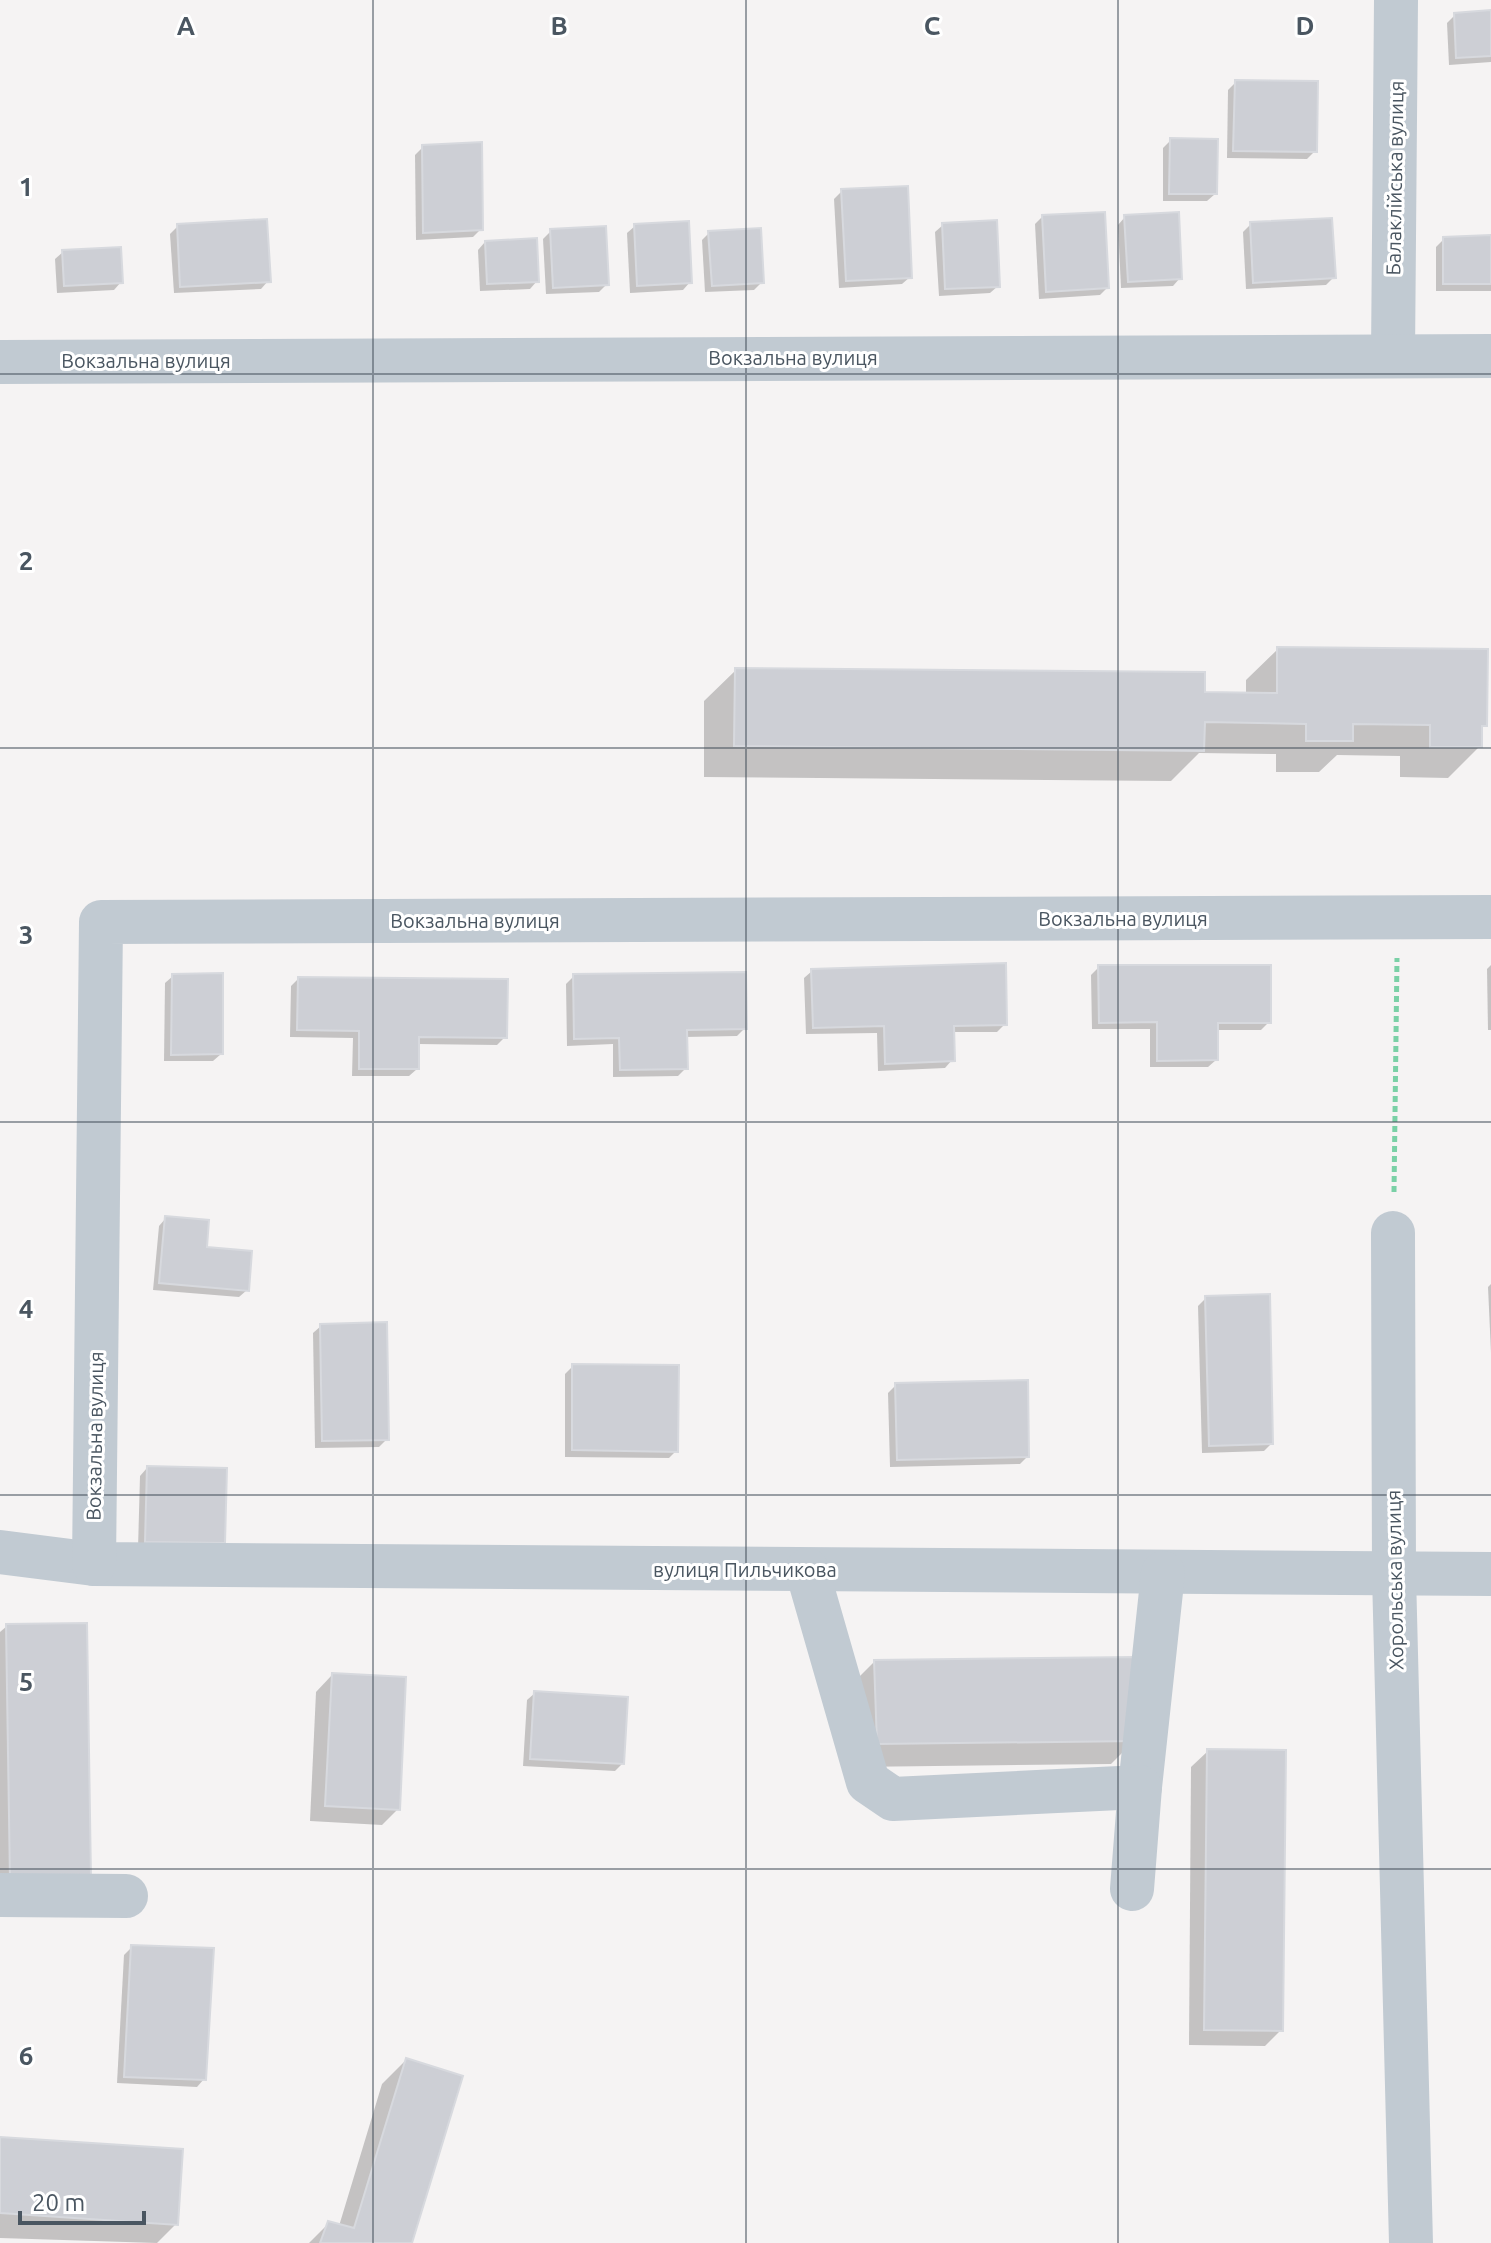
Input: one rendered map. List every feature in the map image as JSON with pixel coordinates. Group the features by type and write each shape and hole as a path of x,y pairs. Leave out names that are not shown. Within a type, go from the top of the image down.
{"street":[{"name":"Балаклійська вулиця","path":"1393,356 1396,0"},
{"name":"Вокзальна вулиця","path":"0,362 1491,356"},
{"name":"Вокзальна вулиця","path":"94,1564 101,922 1491,917"},
{"name":"Хорольська вулиця","path":"1393,1233 1394,1575 1411,2243"},
{"name":"вулиця Пильчикова","path":"0,1552 94,1564 1491,1574"},
{"path":"807,1570 868,1782 893,1799 1140,1787"},
{"path":"1132,1889 1163,1573"},
{"path":"0,1895 126,1896"}],"path":[{"path":"1393,1233 1398,918"}],"building":[{"path":"1491,10 1491,56 1456,58 1454,13"},
{"path":"1235,80 1318,81 1317,152 1233,151"},
{"path":"1170,138 1218,139 1217,194 1169,194"},
{"path":"482,142 483,230 423,233 422,145"},
{"path":"908,186 912,278 846,281 841,189"},
{"path":"1105,212 1109,288 1046,292 1042,215"},
{"path":"1179,212 1182,279 1128,282 1124,215"},
{"path":"1332,218 1336,278 1253,283 1250,222"},
{"path":"267,219 271,282 180,287 177,224"},
{"path":"997,220 1000,287 945,289 942,223"},
{"path":"689,221 692,283 637,286 634,224"},
{"path":"606,226 609,285 553,288 550,229"},
{"path":"761,228 764,283 712,286 708,231"},
{"path":"1491,235 1491,284 1443,284 1443,237"},
{"path":"537,238 539,282 487,284 485,241"},
{"path":"121,247 123,283 64,286 62,250"},
{"path":"1277,647 1488,649 1487,726 1482,726 1482,747 1430,747 1430,725 1353,724 1353,741 1306,741 1306,724 1205,722 1204,751 734,746 735,668 1205,672 1205,692 1277,693"},
{"path":"1006,963 1007,1025 954,1026 955,1061 885,1064 884,1026 813,1028 811,969"},
{"path":"1098,965 1271,965 1271,1023 1218,1023 1218,1060 1157,1061 1157,1022 1099,1023"},
{"path":"746,972 747,1029 687,1030 688,1069 620,1070 619,1038 574,1039 573,974"},
{"path":"223,973 223,1054 171,1055 172,974"},
{"path":"298,977 508,979 507,1038 419,1037 419,1069 359,1069 359,1031 297,1030"},
{"path":"165,1216 209,1220 207,1247 252,1251 249,1291 159,1283"},
{"path":"1270,1294 1273,1444 1209,1446 1205,1296"},
{"path":"387,1322 389,1440 322,1441 320,1324"},
{"path":"572,1364 679,1365 678,1452 572,1450"},
{"path":"1028,1380 1029,1457 897,1460 895,1383"},
{"path":"147,1466 227,1468 225,1543 145,1542"},
{"path":"87,1623 91,1879 10,1880 6,1624"},
{"path":"1135,1657 1137,1741 877,1744 874,1660"},
{"path":"332,1673 406,1677 400,1810 325,1806"},
{"path":"534,1691 628,1697 624,1764 530,1759"},
{"path":"1207,1749 1286,1750 1283,2031 1204,2030"},
{"path":"131,1945 214,1948 206,2080 124,2077"},
{"path":"406,2058 463,2076 412,2243 320,2243 328,2221 354,2228"},
{"path":"0,2137 183,2149 178,2225 0,2213"}]}
